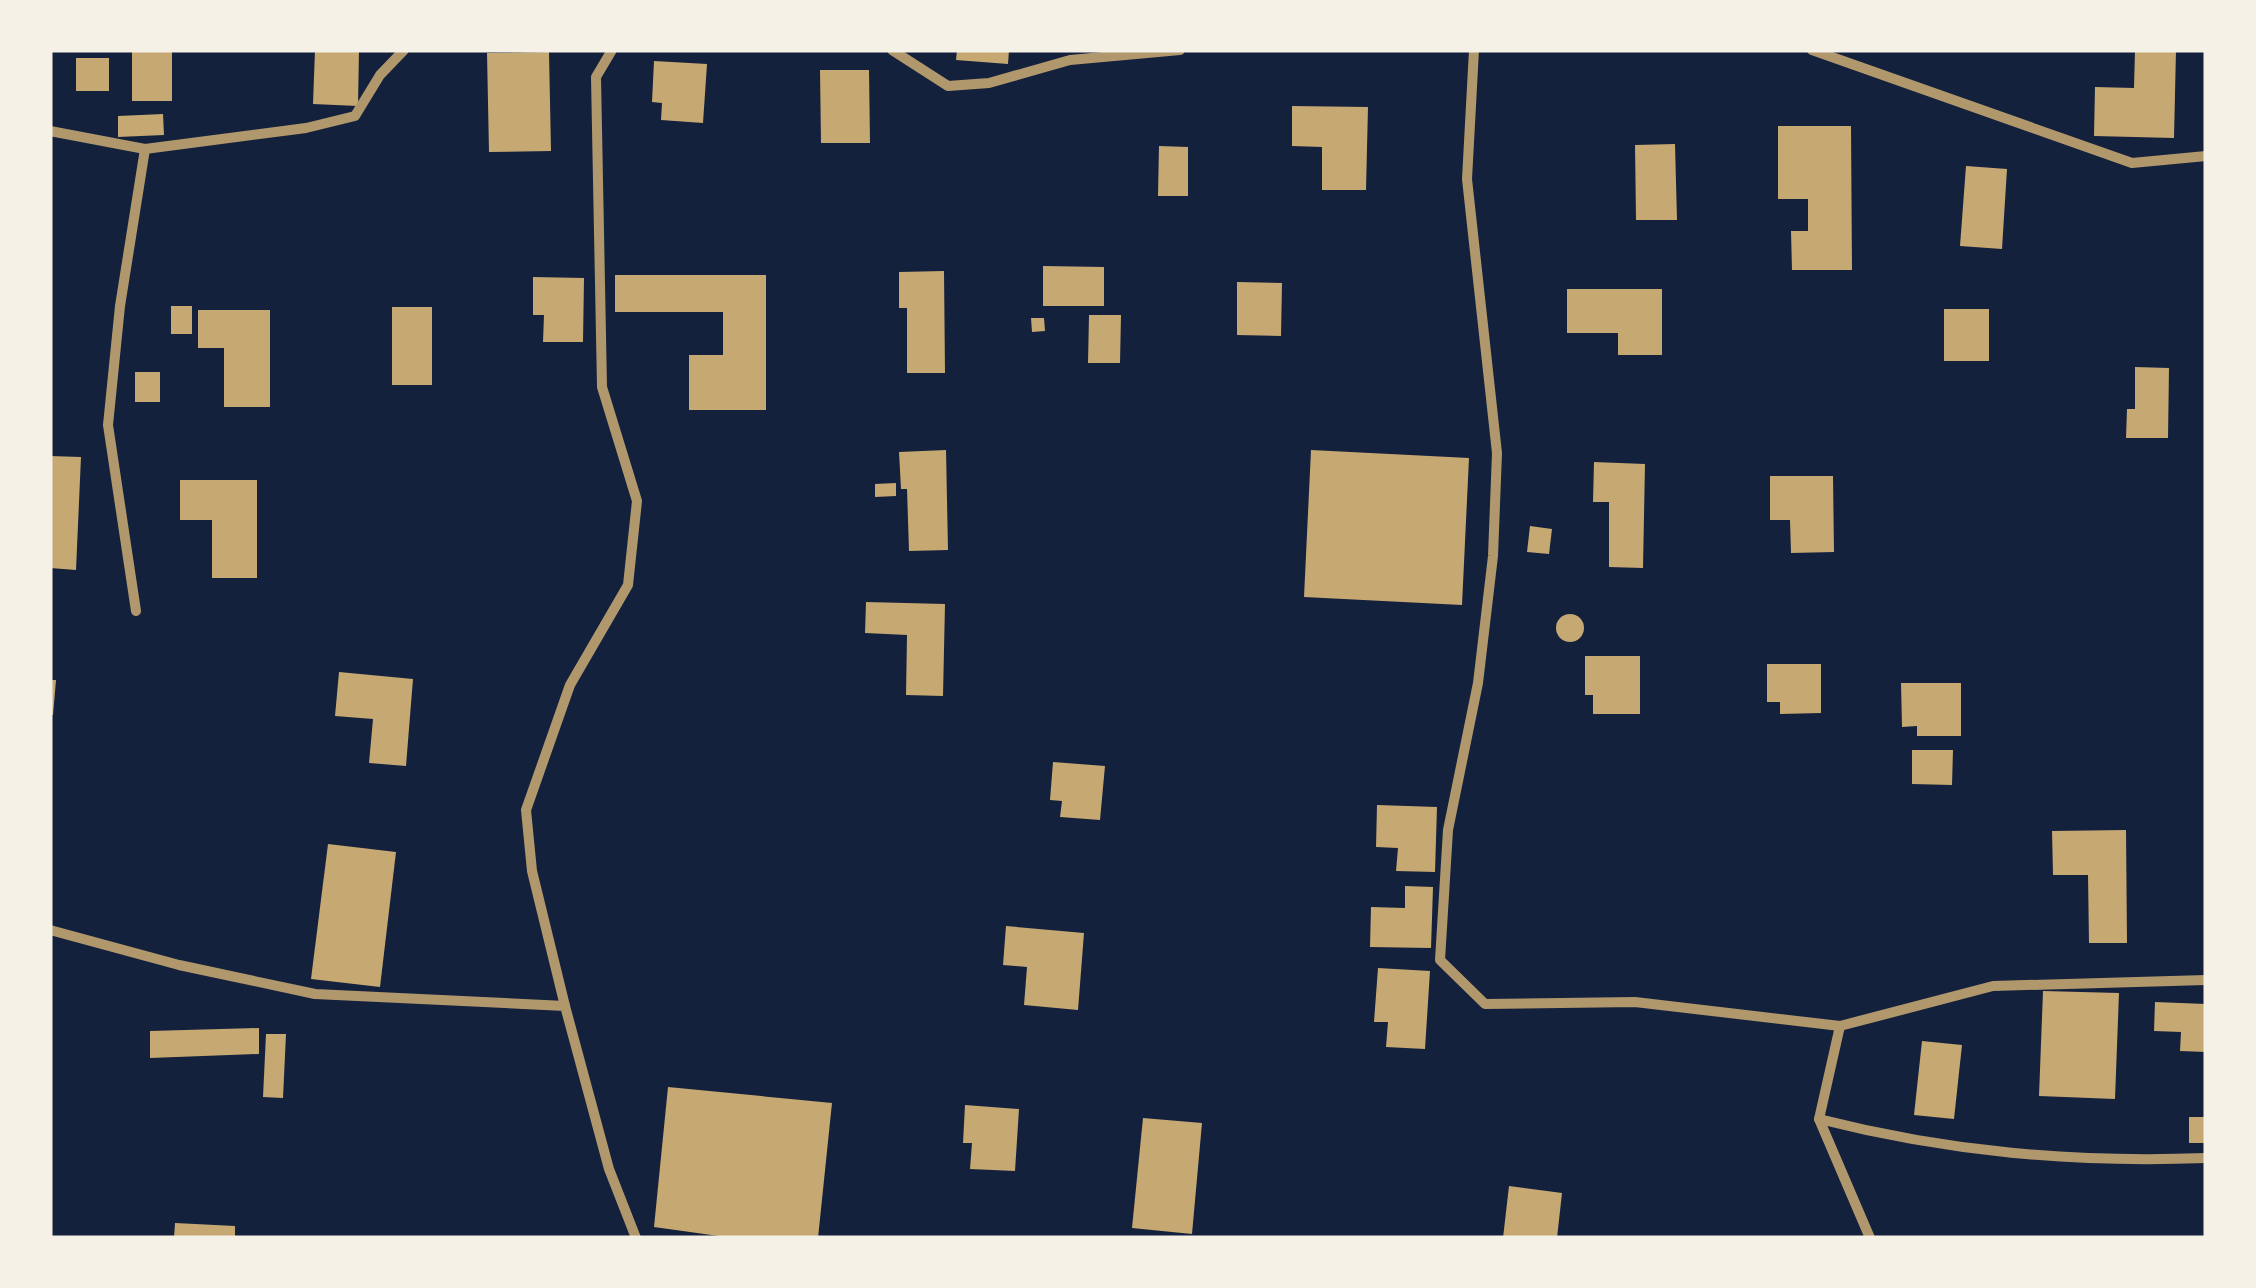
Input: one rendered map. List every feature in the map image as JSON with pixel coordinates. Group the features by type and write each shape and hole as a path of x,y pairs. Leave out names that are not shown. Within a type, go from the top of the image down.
{"street":[{"path":"50,131 144,149 306,128 355,116 380,74 404,50"},
{"path":"612,50 596,77 602,387 636,502 628,585 570,685 526,810 532,871 565,1006 609,1169 636,1238"},
{"path":"892,50 948,86 989,84 1070,60 1180,50"},
{"path":"1474,50 1466,179 1497,453 1493,556 1478,683 1448,830 1440,960 1485,1004 1634,1002 1840,1026 1993,986 2206,980"},
{"path":"1812,50 2132,163 2206,156"},
{"path":"136,610 108,425 120,306 144,149"},
{"path":"50,930 179,966 315,994 565,1006"},
{"path":"1840,1026 1820,1120 1870,1238"},
{"path":"1820,1120 1902,1140 2098,1162 2206,1158"}],"building":[{"path":"132,50 172,50 172,101 132,101"},
{"path":"315,50 359,50 358,106 313,104"},
{"path":"957,50 1009,50 1008,64 956,60"},
{"path":"2135,50 2176,50 2174,138 2094,136 2095,87 2134,88"},
{"path":"549,52 551,151 489,152 487,53"},
{"path":"76,58 109,58 109,91 76,91"},
{"path":"654,61 707,64 703,123 661,120 662,103 652,102"},
{"path":"820,70 869,70 870,143 821,143"},
{"path":"1292,106 1368,107 1366,190 1322,190 1322,147 1292,146"},
{"path":"163,114 164,135 118,137 118,116"},
{"path":"1778,126 1851,126 1852,270 1792,270 1791,231 1808,231 1808,199 1778,199"},
{"path":"1675,144 1677,220 1636,220 1635,145"},
{"path":"1159,146 1188,147 1188,196 1158,196"},
{"path":"1966,166 2007,169 2002,249 1960,246"},
{"path":"1043,266 1104,267 1104,306 1043,306"},
{"path":"944,271 945,373 907,373 907,308 899,308 899,272"},
{"path":"615,275 766,275 766,410 689,410 689,355 723,355 723,312 615,312"},
{"path":"533,277 584,278 583,342 543,342 544,315 533,315"},
{"path":"1237,282 1282,283 1281,336 1237,335"},
{"path":"1567,289 1662,289 1662,355 1618,355 1618,333 1567,333"},
{"path":"171,306 192,306 192,334 171,334"},
{"path":"392,307 432,307 432,385 392,385"},
{"path":"1944,309 1989,309 1989,361 1944,361"},
{"path":"198,310 270,310 270,407 224,407 224,348 198,348"},
{"path":"1089,315 1121,315 1120,363 1088,363"},
{"path":"1031,318 1044,318 1045,331 1032,332"},
{"path":"2135,367 2169,368 2168,438 2126,438 2127,409 2135,409"},
{"path":"135,372 160,372 160,402 135,402"},
{"path":"946,450 948,550 909,551 907,489 901,489 899,452"},
{"path":"1311,450 1469,458 1462,605 1304,597"},
{"path":"50,456 81,457 76,570 50,568"},
{"path":"1594,462 1645,464 1643,568 1609,567 1609,502 1593,502"},
{"path":"1770,476 1833,476 1834,552 1791,553 1790,520 1770,520"},
{"path":"180,480 257,480 257,578 212,578 212,520 180,520"},
{"path":"896,483 896,496 875,497 875,484"},
{"path":"1530,526 1552,529 1549,554 1527,552"},
{"path":"866,602 945,604 943,696 906,695 907,635 865,633"},
{"path":"1570,614 1580,618 1584,628 1580,638 1570,642 1560,638 1556,628 1560,618"},
{"path":"1585,656 1640,656 1640,714 1593,714 1593,695 1585,695"},
{"path":"1767,664 1821,664 1821,713 1780,714 1780,702 1767,702"},
{"path":"339,672 413,679 406,766 369,763 373,719 335,716"},
{"path":"50,680 56,680 53,715 50,715"},
{"path":"1901,683 1961,683 1961,736 1917,736 1917,726 1902,727"},
{"path":"1912,750 1953,750 1952,785 1912,784"},
{"path":"1053,762 1105,766 1100,820 1060,817 1062,801 1050,800"},
{"path":"1377,805 1437,807 1435,872 1396,871 1398,848 1376,847"},
{"path":"2126,830 2127,943 2089,943 2088,875 2053,875 2052,831"},
{"path":"328,844 396,852 380,987 311,979"},
{"path":"1405,886 1433,887 1431,948 1370,947 1371,907 1405,908"},
{"path":"1006,926 1084,933 1078,1010 1024,1005 1027,967 1003,965"},
{"path":"1378,968 1430,971 1425,1049 1386,1047 1388,1022 1374,1022"},
{"path":"2043,991 2119,993 2115,1099 2039,1096"},
{"path":"2155,1002 2206,1004 2206,1052 2180,1051 2181,1032 2154,1031"},
{"path":"259,1028 259,1054 150,1058 150,1031"},
{"path":"266,1034 286,1034 283,1098 263,1097"},
{"path":"1922,1041 1962,1045 1954,1119 1914,1115"},
{"path":"668,1087 832,1103 818,1238 733,1238 654,1227"},
{"path":"965,1105 1019,1109 1015,1171 970,1169 972,1143 963,1143"},
{"path":"2189,1117 2206,1117 2206,1143 2189,1143"},
{"path":"1143,1118 1202,1123 1192,1234 1132,1228"},
{"path":"1509,1186 1562,1193 1557,1238 1503,1238"},
{"path":"175,1223 235,1226 235,1238 174,1238"}]}
